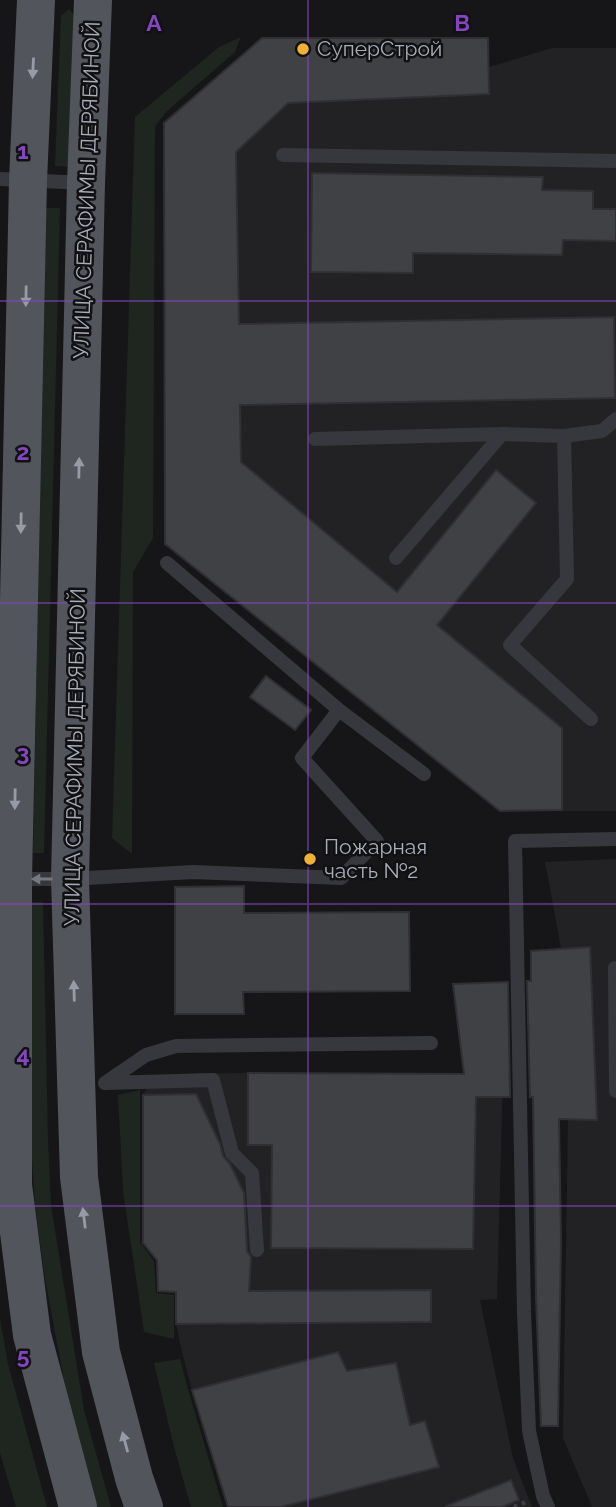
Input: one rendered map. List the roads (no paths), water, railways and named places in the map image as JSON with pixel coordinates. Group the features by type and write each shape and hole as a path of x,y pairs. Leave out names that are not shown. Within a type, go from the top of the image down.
{"main road":[{"path":"36,0 14,180 9,656 13,879 13,1185 32,1335 79,1507"},
{"name":"УЛИЦА СЕРАФИМЫ ДЕРЯБИНОЙ","path":"93,0 86,183 70,879 91,1083 79,1177 101,1352 144,1507"}],"lane":[{"path":"283,155 616,161"},
{"path":"14,180 86,183"},
{"path":"315,439 502,434 564,436 602,431 616,419"},
{"path":"396,558 502,434"},
{"path":"564,436 567,579 510,645 591,719"},
{"path":"167,563 339,710 424,774"},
{"path":"13,879 70,879 175,872 341,878 377,841 302,758 339,710"},
{"path":"548,1507 543,1496 528,1418 523,1312 515,841 616,839"},
{"path":"615,968 616,1091"},
{"path":"91,1083 146,1055 176,1046 431,1043"},
{"path":"91,1083 213,1080 232,1153 252,1173 257,1250"}],"place":[{"name":"СуперСтрой","path":"303,49"},
{"name":"Пожарная часть №2","path":"310,859"}]}
